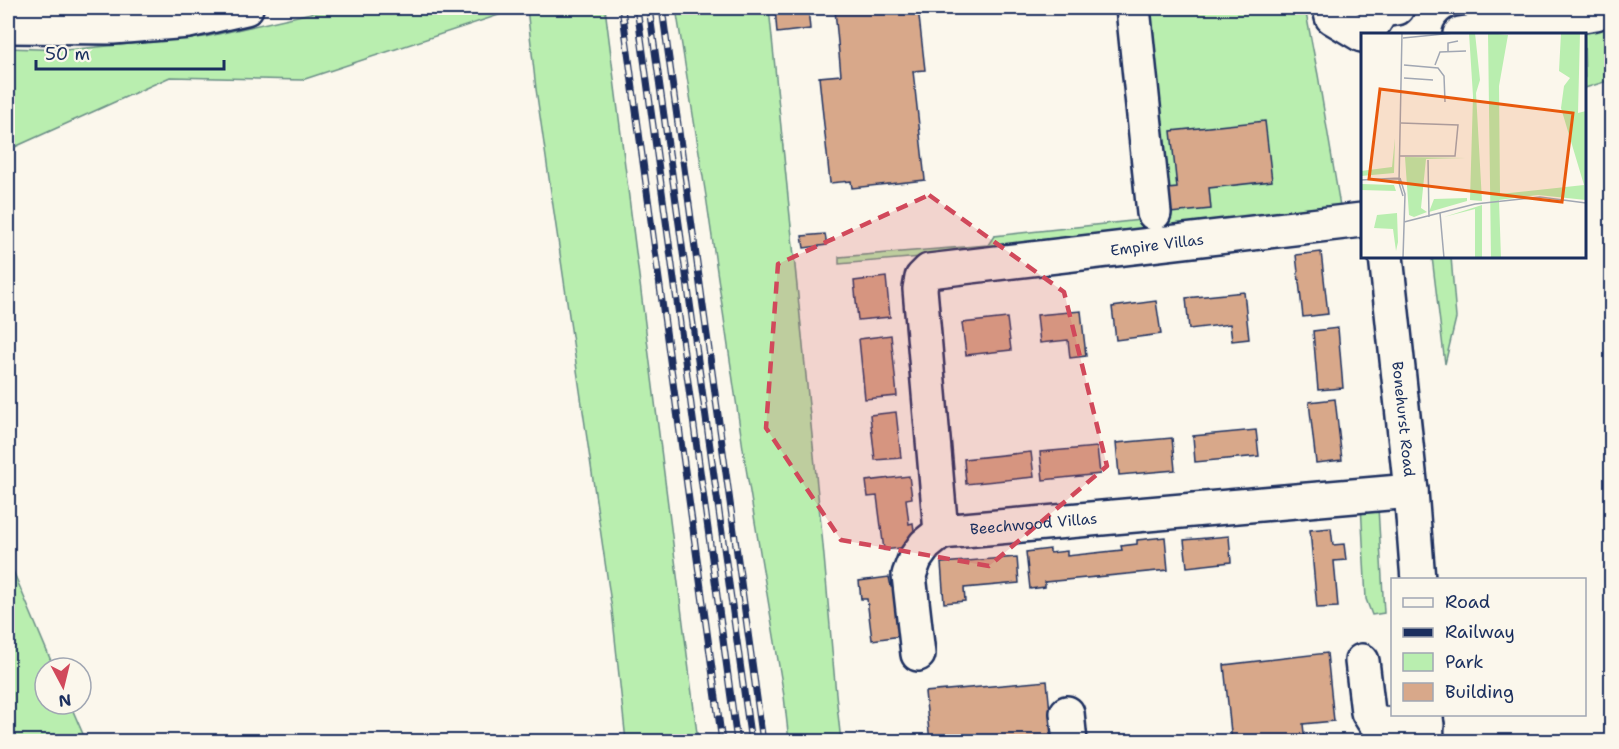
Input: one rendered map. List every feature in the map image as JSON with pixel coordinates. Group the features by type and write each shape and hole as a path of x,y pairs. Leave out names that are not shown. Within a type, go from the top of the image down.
{"street":[{"path":"8,26 113,27 189,21 246,8"},
{"path":"1133,8 1154,213"},
{"path":"1330,8 1332,17 1361,33"},
{"path":"1365,33 1367,8"},
{"path":"1366,33 1382,10 1397,8"},
{"path":"1466,33 1596,13 1600,8"},
{"name":"Empire Villas","path":"941,532 920,289 922,278 929,271 1361,220"},
{"name":"Bonehurst Road","path":"1386,258 1418,578"},
{"name":"Beechwood Villas","path":"941,532 1411,491"},
{"path":"918,654 909,575 915,559 925,544 941,532"},
{"path":"1362,661 1368,712 1373,720 1380,724 1427,727"}],"highlighted area":[{"path":"929,195 1064,292 1107,466 989,566 841,540 766,428 778,264"}],"green space":[{"path":"333,8 520,8 302,80 170,77 8,150 8,48 65,50 205,37"},
{"path":"527,8 605,8 698,741 626,741 612,610 536,89"},
{"path":"676,8 769,8 841,741 789,741 784,696 745,462"},
{"path":"1151,8 1305,8 1341,212 1029,248 839,264 839,257 988,245 994,236 1168,217"},
{"path":"1611,28 1611,80 1586,88 1586,33 1577,33"},
{"path":"1432,258 1451,258 1456,318 1445,364"},
{"path":"1361,504 1378,507 1384,613 1372,615 1366,599"},
{"path":"8,559 49,656 33,656 33,716 75,716 86,741 8,741"}],"building":[{"path":"775,8 808,8 810,29 777,33"},
{"path":"918,8 925,70 913,71 925,180 852,188 851,181 830,183 819,77 841,75 835,10"},
{"path":"1265,121 1272,181 1209,188 1211,209 1170,213 1168,189 1177,188 1171,131"},
{"path":"825,234 827,245 804,248 802,236"},
{"path":"1321,252 1328,314 1303,317 1296,255"},
{"path":"886,277 890,317 858,320 854,281"},
{"path":"1244,292 1249,339 1232,341 1230,324 1189,329 1186,298"},
{"path":"1156,301 1161,334 1116,340 1112,307"},
{"path":"1081,311 1086,356 1070,358 1068,340 1040,343 1037,315"},
{"path":"1007,318 1011,350 966,355 962,323"},
{"path":"1338,328 1343,388 1318,390 1313,331"},
{"path":"891,335 897,396 865,399 859,339"},
{"path":"1335,399 1342,460 1316,463 1309,402"},
{"path":"896,412 901,458 875,460 870,415"},
{"path":"1256,430 1259,456 1195,462 1193,436"},
{"path":"1172,438 1175,470 1119,475 1116,443"},
{"path":"1097,447 1100,474 1043,480 1040,452"},
{"path":"1031,452 1034,477 966,484 964,459"},
{"path":"909,476 912,498 906,499 909,524 913,523 916,546 884,550 877,496 868,497 866,481"},
{"path":"1331,528 1333,545 1344,544 1346,560 1334,561 1338,607 1317,608 1310,530"},
{"path":"1229,536 1231,562 1187,567 1184,540"},
{"path":"1165,537 1168,570 1045,582 1045,587 1030,589 1026,552 1050,549 1050,553 1067,551 1067,556 1122,550 1121,546 1137,544 1137,540"},
{"path":"1017,557 1019,583 964,588 965,601 944,603 941,563"},
{"path":"889,577 891,587 898,586 901,636 872,640 867,599 861,599 859,581"},
{"path":"1327,653 1334,721 1303,724 1305,742 1232,742 1224,665"},
{"path":"1047,681 1053,742 930,742 925,692"}],"railway":[{"path":"622,8 722,742"},
{"path":"637,8 737,742"},
{"path":"649,8 751,742"},
{"path":"662,8 763,742"}]}
